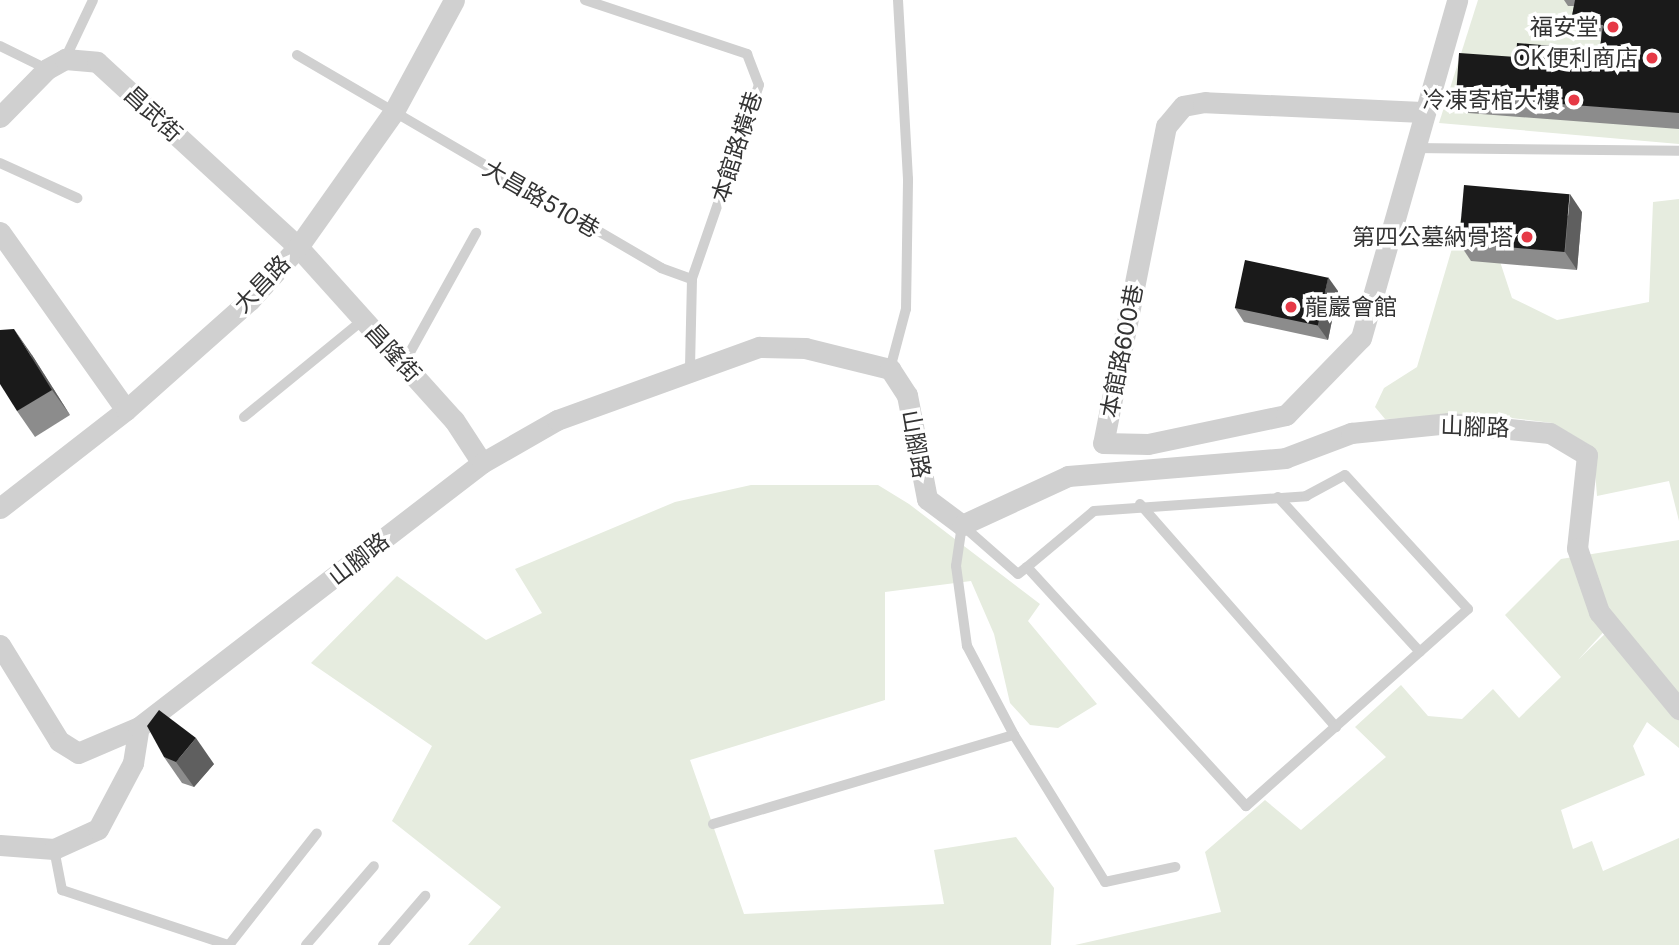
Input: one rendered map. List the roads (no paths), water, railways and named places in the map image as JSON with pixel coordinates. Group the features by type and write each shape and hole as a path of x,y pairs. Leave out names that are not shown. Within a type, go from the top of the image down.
{"street":[{"name":"大昌路","path":"0,508 126,410 250,300 298,247 393,113 454,0"},
{"name":"本館路600巷","path":"1422,112 1205,102 1182,106 1167,126 1103,443 1148,444 1286,415 1361,338 1422,112 1457,0"},
{"name":"昌武街","path":"56,64 97,62 298,247"},
{"path":"0,117 56,64"},
{"path":"0,232 126,410"},
{"name":"昌隆街","path":"298,247 404,363 482,463"},
{"name":"山腳路","path":"139,727 482,463 557,420 690,367 759,347 805,348 890,369 907,395 927,499 962,524 1068,476 1285,458 1351,433 1449,423 1550,433 1587,455 1577,548 1599,612 1679,709"},
{"path":"0,645 59,741 78,753 139,727"},
{"path":"0,845 54,849 98,828 133,763 139,727"}],"lane":[{"path":"0,46 56,64 93,0"},
{"name":"本館路橫巷","path":"585,0 747,54 759,85 692,279 690,367"},
{"path":"890,369 906,309 908,179 898,0"},
{"name":"大昌路510巷","path":"298,54 393,113 661,268 692,279"},
{"path":"1413,148 1679,151"},
{"path":"0,163 77,198"},
{"path":"404,363 476,233"},
{"path":"244,417 363,320"},
{"path":"962,524 1018,574 1094,511 1140,504 1306,496 1345,475 1468,609 1246,806 1027,567"},
{"path":"1278,498 1420,652"},
{"path":"1140,504 1336,727"},
{"path":"962,524 956,566 967,646 1014,735 1105,882 1175,867"},
{"path":"713,824 1014,735"},
{"path":"54,849 62,890 229,945 317,833"},
{"path":"306,945 374,866"},
{"path":"383,945 425,896"}],"place":[{"name":"福安堂","path":"1613,27"},
{"name":"OK便利商店","path":"1652,58"},
{"name":"冷凍寄棺大樓","path":"1574,100"},
{"name":"第四公墓納骨塔","path":"1527,237"},
{"name":"龍巖會館","path":"1291,307"}]}
